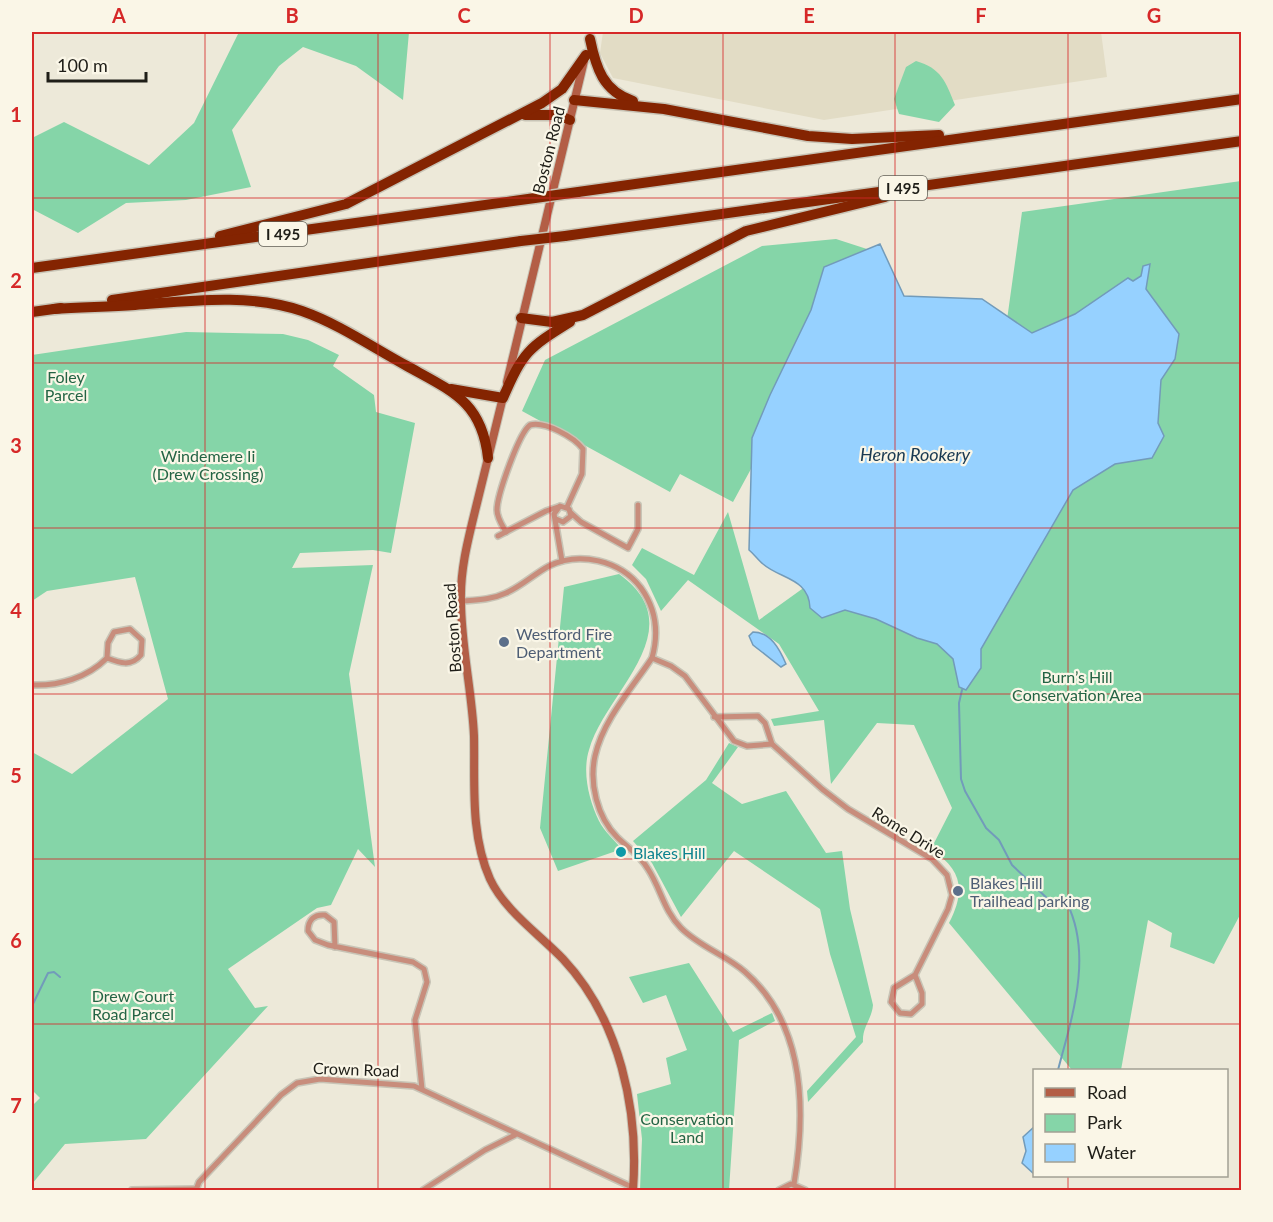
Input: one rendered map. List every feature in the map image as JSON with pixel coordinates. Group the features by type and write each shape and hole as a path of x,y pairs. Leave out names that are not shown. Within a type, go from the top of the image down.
{"highway":[{"path":"591,35 597,69 609,87 629,100 653,108"},
{"path":"183,247 346,204 519,115 562,89 586,55"},
{"name":"I 495","path":"32,268 1242,99"},
{"path":"574,100 653,108 808,136 852,139 982,135"},
{"path":"519,115 548,113 570,120"},
{"name":"I 495","path":"32,312 521,241 1242,141"},
{"path":"448,388 503,398 525,353 547,334 746,231 938,184"},
{"path":"54,309 211,300 251,301 286,307 339,327 448,388 476,414 484,430 488,458"},
{"path":"522,318 552,322 578,317"}],"main road":[{"name":"Boston Road","path":"591,35 488,458 464,562 460,601 473,714 475,817 483,859 492,882 502,898 578,976 611,1039 622,1065 632,1104 633,1189"}],"street":[{"path":"506,532 498,518 497,505 521,435 530,425 543,424 575,441 584,449 582,474 559,540"},
{"path":"498,536 558,507 569,510 581,522 628,548 638,529 638,505"},
{"path":"558,507 555,518 562,561"},
{"path":"537,516 581,522"},
{"path":"460,601 482,600 507,593 543,569 562,561 598,561 619,569 638,584 654,613 656,639 652,658 601,737 593,765 596,799 609,828 649,870 674,921 693,939 744,970 768,996 779,1015 795,1059 801,1108 801,1143 794,1184"},
{"path":"130,629 142,640 141,654 132,662 125,664 107,658 108,643 114,632 130,629"},
{"path":"32,685 62,683 79,677 107,658"},
{"path":"652,658 671,666 685,676 728,735 740,744 772,744"},
{"name":"Rome Drive","path":"714,717 758,716 765,723 772,744 835,800 932,860 947,875 952,889 950,903 915,975 897,985 891,992 891,1002 900,1013 916,1012 922,1004 922,993 915,975"},
{"path":"335,947 334,922 325,915 314,917 308,927 311,938 335,947 413,962 424,969 427,982 415,1020 422,1089"},
{"name":"Crown Road","path":"195,1190 255,1122 297,1083 320,1079 403,1084 422,1089 633,1189"},
{"path":"423,1191 485,1150 516,1135"},
{"path":"779,1191 786,1185 794,1184 805,1191"},
{"path":"132,1191 195,1190"}],"shaded area":[{"path":"603,32 1101,32 1107,77 824,120 613,78 600,53"}],"green space":[{"path":"239,32 409,32 403,100 356,66 303,47 279,66 232,130 251,187 186,200 126,203 78,233 32,209 32,138 64,122 149,165 194,123"},
{"path":"916,61 937,72 949,89 955,105 939,122 899,114 894,99 906,67"},
{"name":"Burn’s Hill Conservation Area","path":"1241,181 1241,913 1214,964 1170,947 1172,933 1148,920 1121,1069 1071,1069 949,923 958,900 958,882 949,865 931,849 952,808 914,725 877,723 831,784 824,720 774,726 771,719 819,711 779,644 688,580 661,611 646,579 632,565 642,548 694,575 728,512 759,620 912,510 974,557 1022,212"},
{"path":"836,239 870,250 733,502 680,474 670,492 522,411 545,360 762,246"},
{"name":"Windemere Ii (Drew Crossing)","path":"186,332 283,334 308,340 339,355 333,366 374,395 376,412 415,423 391,553 373,550 300,553 292,568 373,565 349,674 375,867 358,849 331,905 317,908 228,969 255,1008 268,1006 146,1139 65,1144 32,1184 32,1106 40,1098 32,1090 32,752 72,774 168,699 135,577 47,591 32,601 32,355"},
{"path":"619,574 640,595 649,617 647,639 638,661 598,728 589,750 586,777 599,821 622,849 558,871 540,828 564,587"},
{"path":"729,743 738,747 712,783 742,804 786,791 826,853 842,851 850,909 873,1005 863,1042 808,1102 807,1091 856,1037 830,954 820,909 734,851 681,917 652,863 633,841 706,780"},
{"name":"Conservation Land","path":"689,963 733,1032 772,1013 775,1021 739,1040 729,1190 640,1190 642,1139 637,1094 671,1084 666,1058 687,1050 666,995 643,1003 629,977"}],"water":[{"name":"Heron Rookery","path":"880,244 904,296 982,299 1032,333 1075,314 1128,278 1133,281 1141,276 1143,266 1150,264 1146,289 1179,334 1175,359 1161,380 1158,423 1164,436 1152,458 1115,464 1073,490 981,649 981,668 966,690 959,687 953,659 937,644 917,638 876,619 845,610 822,618 810,608 805,591 799,585 770,569 749,550 752,438 811,310 824,267"},
{"path":"753,632 770,638 786,664 781,667 753,645 749,636"},
{"path":"1033,1128 1033,1173 1022,1163 1026,1151 1023,1137"}],"waterway":[{"path":"962,690 959,703 961,779 965,791 986,828 999,840 1012,865 1050,901 1067,903 1075,923 1079,944 1078,986 1058,1069"},
{"path":"32,1006 48,973 54,972 60,977"}],"place":[{"name":"Westford Fire Department","path":"504,642"},
{"name":"Blakes Hill","path":"621,852"},
{"name":"Blakes Hill Trailhead parking","path":"958,891"}],"park label":[{"name":"Foley Parcel","path":"66,385"},
{"name":"Drew Court Road Parcel","path":"133,1004"}]}
